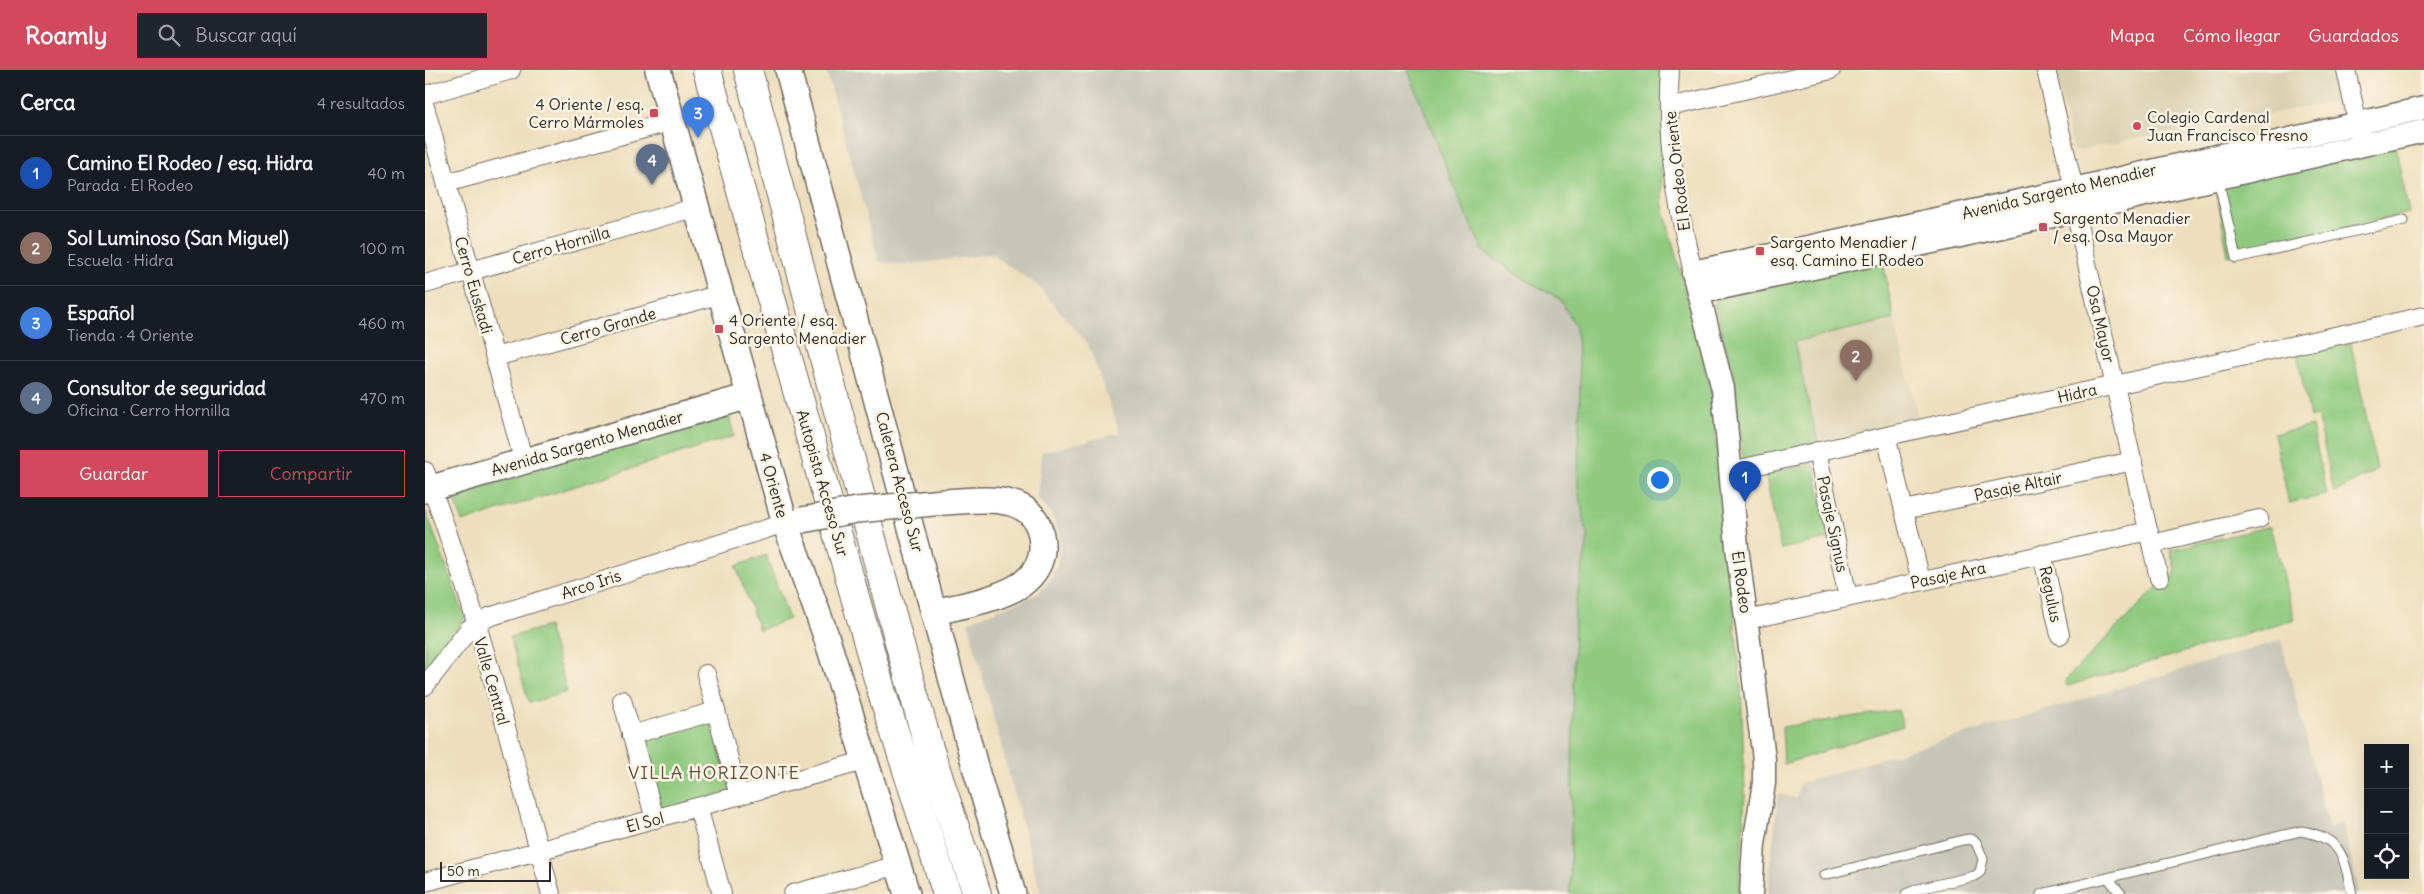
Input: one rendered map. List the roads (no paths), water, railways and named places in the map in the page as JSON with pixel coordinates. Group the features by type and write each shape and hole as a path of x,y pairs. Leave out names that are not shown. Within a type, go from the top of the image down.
{"highway":[{"name":"Autopista Acceso Sur","path":"707,70 882,693 947,894"},
{"name":"Autopista Acceso Sur","path":"748,70 901,649 929,748 977,894"}],"main road":[{"name":"4 Oriente","path":"658,70 749,396 793,521 864,762 907,894"},
{"name":"Caletera Acceso Sur","path":"788,70 976,770 1013,894"},
{"name":"Avenida Sargento Menadier","path":"427,483 524,462 749,396"},
{"path":"793,521 857,510 944,502 996,500 1015,504 1029,512 1037,522 1042,549 1036,570 1028,579 1012,590 935,612"}],"street":[{"path":"425,95 511,70"},
{"name":"El Rodeo Oriente","path":"1670,70 1669,107 1676,189 1695,283"},
{"path":"1669,107 1831,70"},
{"name":"Osa Mayor","path":"2046,70 2159,578"},
{"path":"2346,70 2360,134"},
{"name":"Cerro Euskadi","path":"425,107 524,462"},
{"name":"Avenida Sargento Menadier","path":"2074,200 2218,178 2360,134 2424,108"},
{"path":"446,183 673,121"},
{"name":"Avenida Sargento Menadier","path":"1695,283 2074,200 2360,134 2424,130"},
{"name":"Cerro Hornilla","path":"425,284 697,206"},
{"name":"El Rodeo","path":"1695,283 1722,380 1737,546 1765,771 1754,844 1751,894"},
{"name":"Cerro Grande","path":"495,357 721,294"},
{"name":"Hidra","path":"1731,471 2424,316"},
{"path":"1886,436 1921,581"},
{"name":"Pasaje Signus","path":"1817,451 1848,597"},
{"name":"Pasaje Altair","path":"1904,510 2133,461"},
{"name":"Valle Central","path":"427,483 475,624 551,894"},
{"name":"Pasaje Ara","path":"1747,620 2042,554 2259,519"},
{"name":"Arco Iris","path":"425,686 463,635 475,624 489,617 793,521"},
{"name":"Regulus","path":"2042,554 2060,634"},
{"path":"707,674 739,796"},
{"path":"622,700 655,819"},
{"path":"631,734 716,711"},
{"name":"El Sol","path":"425,884 864,762"},
{"path":"698,807 722,894"},
{"path":"793,894 898,865"},
{"path":"425,884 427,894"}],"lane":[{"path":"2218,178 2236,258 2404,220"},
{"path":"2041,894 2301,831 2327,839 2340,851 2352,894"},
{"path":"1824,875 1963,840 1970,839 1976,842 1983,859 1980,872 1975,876 1918,889 1907,894"},
{"path":"2108,878 2121,894"}],"place":[{"name":"4 Oriente / esq. Cerro Mármoles","path":"654,113"},
{"name":"Colegio Cardenal Juan Francisco Fresno","path":"2137,126"},
{"name":"Español","path":"698,138"},
{"name":"Consultor de seguridad","path":"652,185"},
{"name":"Sargento Menadier / esq. Osa Mayor","path":"2043,227"},
{"name":"Sargento Menadier / esq. Camino El Rodeo","path":"1760,251"},
{"name":"4 Oriente / esq. Sargento Menadier","path":"719,329"},
{"name":"Sol Luminoso (San Miguel)","path":"1856,381"},
{"name":"Camino El Rodeo / esq. Hidra","path":"1745,502"}],"district":[{"name":"VILLA HORIZONTE","path":"714,772"}]}
